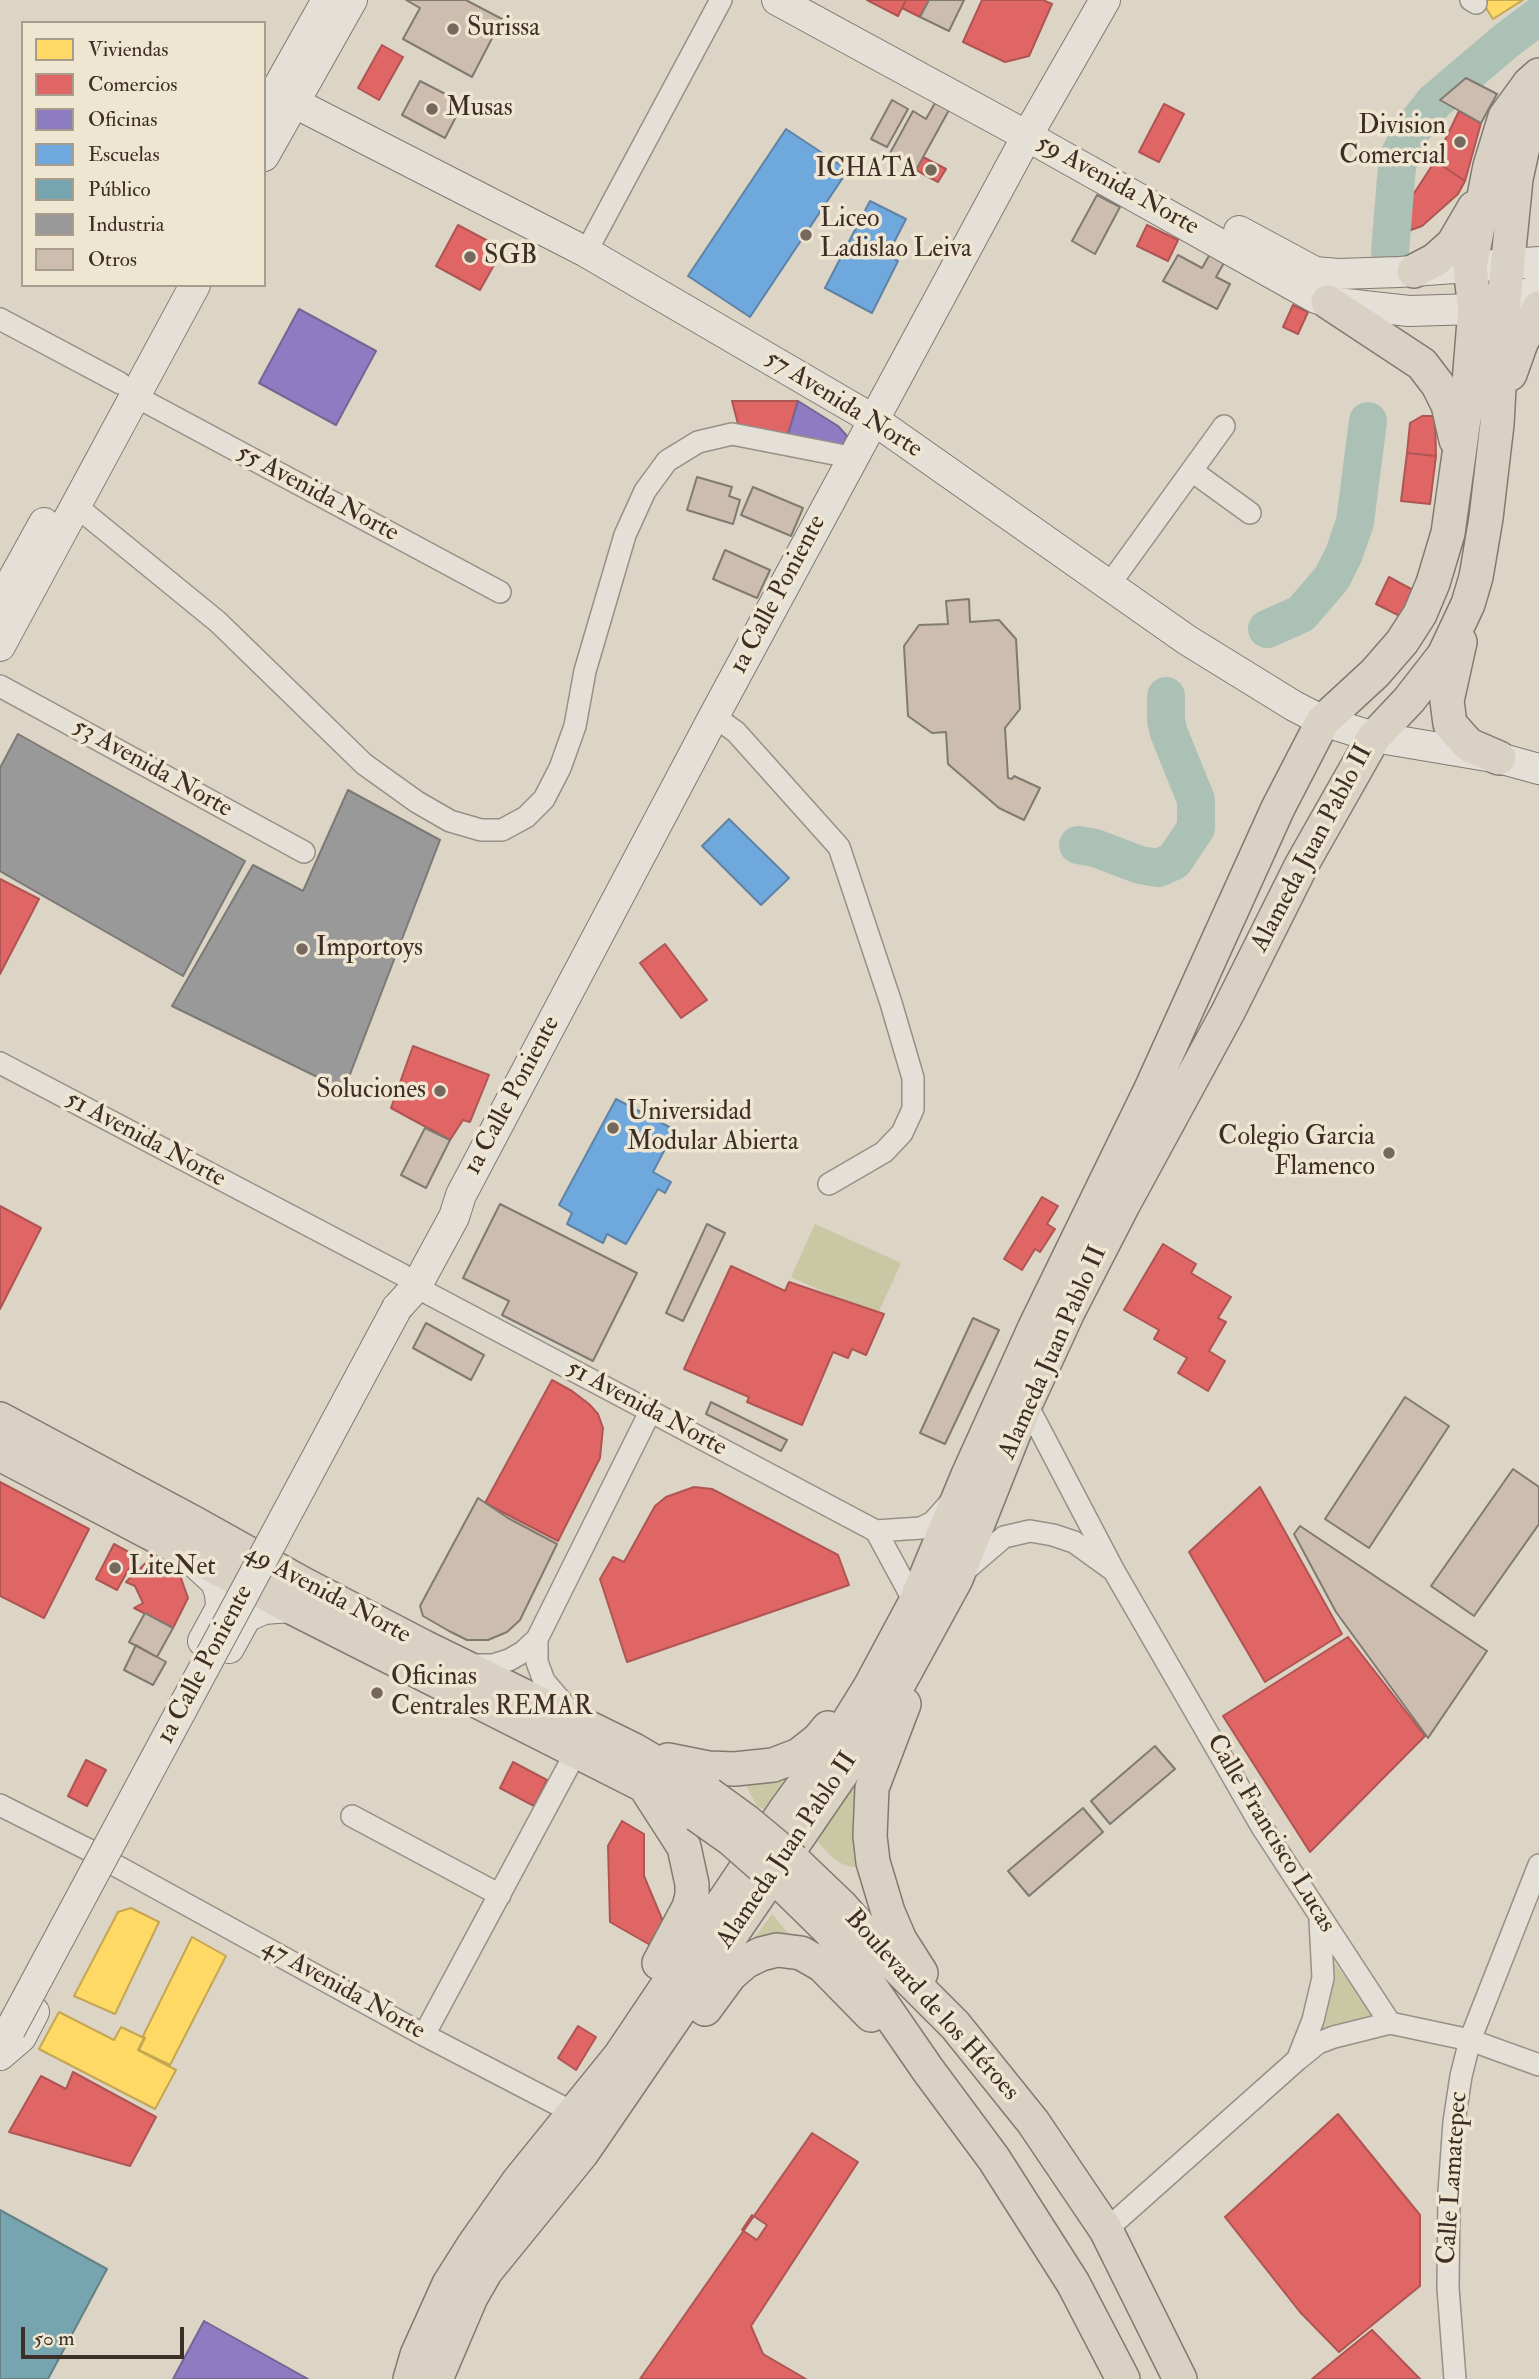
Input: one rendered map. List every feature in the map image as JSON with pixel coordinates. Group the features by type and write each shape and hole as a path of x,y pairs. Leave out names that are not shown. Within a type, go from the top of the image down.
{"main road":[{"path":"1539,75 1529,84 1505,117 1503,173 1539,206"},
{"path":"1414,271 1435,260 1453,244 1475,207 1524,142 1539,113"},
{"name":"Alameda Juan Pablo II","path":"410,2379 417,2356 449,2284 518,2182 620,2056 870,1687 915,1603 962,1489 1035,1327 1198,988 1279,807 1324,721 1375,673 1402,642 1420,614 1433,583 1448,533 1469,383 1490,304 1524,262 1503,173"},
{"name":"Alameda Juan Pablo II","path":"436,2379 471,2297 486,2271 582,2153 881,1716 956,1578 1026,1403 1068,1312 1228,1012 1301,866 1374,737 1409,700 1444,655 1468,604 1476,577 1486,518 1497,424 1490,304 1470,267 1503,173"},
{"path":"1328,302 1422,364 1438,385 1448,405 1460,454"},
{"path":"1497,424 1510,372 1521,343 1539,309"},
{"path":"1468,604 1447,701 1450,724 1469,745 1499,758"},
{"name":"49 Avenida Norte","path":"0,1419 189,1537 297,1595 586,1742 634,1750 673,1770 731,1839 787,1871"},
{"name":"49 Avenida Norte","path":"0,1454 189,1537"},
{"path":"955,2025 900,1940 888,1912 873,1862 869,1818 872,1788 956,1578"},
{"name":"49 Avenida Norte","path":"297,1595 462,1665 586,1742 645,1786 703,1805"},
{"path":"634,1750 696,1766 735,1769 773,1765 799,1755 818,1740 915,1603"},
{"path":"595,2087 602,2068 682,1922 692,1895 684,1847 645,1786"},
{"name":"Boulevard de los Héroes","path":"787,1871 830,1931 865,1953 955,2025 1033,2122 1107,2230 1180,2379"},
{"path":"582,2153 630,2115 730,1975 745,1962 777,1950 801,1953 822,1965 928,2070"},
{"name":"Boulevard de los Héroes","path":"865,1953 928,2070 993,2159 1073,2283 1123,2379"}],"street":[{"path":"266,108 327,0"},
{"path":"266,152 352,0"},
{"path":"586,252 721,0"},
{"name":"59 Avenida Norte","path":"777,0 1315,272 1338,274 1414,271 1524,262"},
{"name":"59 Avenida Norte","path":"811,0 1304,291 1328,302 1409,311 1490,304 1539,290"},
{"name":"1a Calle Poniente","path":"2,2038 405,1290 454,1217 461,1195 714,716 1031,128 1105,0"},
{"name":"57 Avenida Norte","path":"293,103 586,252 874,420 1186,640 1294,706 1324,721 1374,737 1499,758 1539,769"},
{"path":"0,646 76,506 171,287"},
{"path":"0,603 127,390 194,287"},
{"name":"55 Avenida Norte","path":"0,318 127,390 500,592"},
{"path":"1109,585 1224,426"},
{"path":"76,506 218,622 364,764 417,802 450,821 481,830 502,830 526,817 544,799 560,768 575,726 584,671 625,535 645,491 667,461 698,442 732,434 855,458"},
{"path":"1192,471 1250,513"},
{"name":"53 Avenida Norte","path":"0,687 304,852"},
{"path":"714,716 736,732 839,847 913,1078 913,1109 902,1133 884,1152 829,1184"},
{"name":"51 Avenida Norte","path":"0,1063 405,1290 650,1412 876,1531"},
{"name":"1a Calle Poniente","path":"233,1612 264,1609 297,1595 292,1575 273,1539 408,1314 405,1290"},
{"name":"Calle Francisco Lucas","path":"1026,1403 1114,1571 1262,1827 1390,2023"},
{"path":"462,1665 493,1665 509,1660 537,1639 650,1412"},
{"path":"915,1603 876,1531 921,1528 933,1522 962,1489"},
{"name":"Calle Francisco Lucas","path":"956,1578 1004,1537 1030,1531 1074,1542 1114,1571"},
{"path":"189,1537 273,1539"},
{"name":"1a Calle Poniente","path":"189,1537 216,1582 220,1594 233,1612"},
{"name":"1a Calle Poniente","path":"2,2038 21,2037 102,1858 233,1612"},
{"path":"424,2035 499,1895 586,1742 566,1707 544,1681 537,1662 537,1639"},
{"name":"47 Avenida Norte","path":"0,1805 424,2035 574,2113"},
{"path":"352,1816 499,1895"},
{"name":"Calle Lamatepec","path":"1455,2379 1448,2288 1449,2192 1454,2122 1461,2076 1470,2040 1539,1866"},
{"path":"1297,2060 1313,2020 1323,1978 1320,1919"},
{"path":"1107,2230 1318,2043 1390,2023 1470,2040 1539,2065"}],"shaded area":[{"path":"815,1224 901,1263 877,1316 791,1277"},
{"path":"876,1744 859,1868 844,1865 833,1858 816,1840"},
{"path":"811,1764 773,1814 757,1806 743,1780"},
{"path":"772,1914 788,1933 783,1941 741,1956"},
{"path":"1333,1961 1378,2019 1313,2038 1324,2019 1331,1996"}],"building: Viviendas":[{"path":"1481,0 1523,0 1493,19"},
{"path":"131,1908 159,1922 115,2014 74,1996 118,1912"},
{"path":"192,1937 226,1956 170,2065 139,2050 145,2038 143,2036"},
{"path":"59,2012 114,2040 121,2027 144,2038 138,2050 176,2070 155,2109 39,2049"}],"building: Comercios":[{"path":"867,0 906,0 898,16"},
{"path":"906,0 929,0 920,17 902,8"},
{"path":"982,0 1043,0 1052,4 1029,56 1005,62 963,42"},
{"path":"382,45 403,57 379,100 358,88"},
{"path":"1164,104 1184,114 1159,162 1139,152"},
{"name":"Division Comercial","path":"1459,111 1481,123 1465,181 1435,161"},
{"name":"ICHATA","path":"923,157 946,169 938,182 916,170"},
{"path":"1435,161 1465,181 1458,194 1422,226 1394,236 1396,221"},
{"name":"SGB","path":"458,225 503,249 480,290 436,266"},
{"path":"1147,225 1178,240 1168,261 1137,246"},
{"path":"1293,305 1308,312 1298,334 1283,327"},
{"path":"732,401 798,401 787,438 738,424"},
{"path":"1422,416 1435,416 1436,456 1407,453 1410,423"},
{"path":"1407,453 1436,456 1430,504 1401,501"},
{"path":"1389,577 1413,590 1400,616 1376,604"},
{"path":"0,879 39,899 0,974"},
{"path":"665,944 707,1000 681,1018 640,963"},
{"name":"Soluciones","path":"413,1046 489,1075 470,1122 463,1120 450,1140 391,1108"},
{"path":"1042,1197 1058,1206 1047,1224 1055,1229 1040,1252 1035,1249 1022,1270 1004,1259"},
{"path":"0,1206 41,1228 0,1309"},
{"path":"1163,1244 1196,1264 1191,1273 1231,1297 1218,1318 1226,1322 1209,1351 1225,1361 1208,1391 1178,1373 1187,1358 1154,1339 1159,1330 1124,1310"},
{"path":"731,1266 785,1291 789,1282 884,1314 866,1355 852,1349 848,1358 833,1352 802,1425 747,1402 749,1397 684,1369"},
{"path":"552,1380 589,1404 598,1414 603,1428 600,1458 558,1541 485,1503"},
{"path":"0,1482 89,1529 44,1618 0,1596"},
{"path":"694,1487 712,1489 838,1555 849,1585 627,1662 600,1579 613,1557 624,1562 655,1506 666,1497"},
{"path":"1260,1487 1342,1634 1265,1682 1189,1552"},
{"name":"LiteNet","path":"114,1544 136,1556 117,1590 96,1579"},
{"path":"156,1553 175,1561 188,1598 173,1628 134,1608 143,1603 135,1586 126,1582"},
{"path":"470,1559 479,1569 473,1575 469,1571 462,1578 466,1582 459,1589 448,1578 453,1569 455,1572"},
{"path":"1348,1637 1425,1736 1310,1852 1223,1716"},
{"path":"86,1760 106,1770 87,1806 68,1796"},
{"path":"513,1762 547,1780 534,1806 500,1788"},
{"path":"622,1821 644,1834 644,1876 662,1919 659,1950 610,1922 608,1846"},
{"path":"578,2026 596,2037 576,2070 558,2058"},
{"path":"73,2072 156,2117 130,2166 9,2132 41,2076 66,2089"},
{"path":"1338,2114 1420,2215 1420,2286 1339,2352 1300,2312 1225,2217"},
{"path":"812,2133 858,2162 751,2326 763,2354 806,2379 640,2379"},
{"path":"752,2215 767,2225 757,2240 742,2230"},
{"path":"1372,2330 1420,2379 1312,2379 1341,2355"}],"building: Oficinas":[{"path":"299,309 376,351 336,425 259,383"},
{"path":"798,401 838,426 848,437 844,445 787,438"},
{"path":"204,2321 308,2379 173,2379"}],"building: Escuelas":[{"path":"786,129 848,170 750,317 688,276"},
{"path":"870,201 906,219 887,256 898,261 872,313 825,288"},
{"path":"729,819 789,878 761,905 702,846"},
{"path":"616,1099 675,1130 653,1172 671,1182 665,1193 658,1189 626,1244 607,1234 603,1243 567,1224 572,1213 559,1205"}],"building: Público":[{"path":"0,2210 107,2269 48,2379 0,2379"}],"building: Industria":[{"path":"18,734 245,861 183,976 0,871 0,768"},
{"name":"Importoys","path":"348,790 440,840 344,1090 172,1006 253,865 303,891"}],"building: Otros":[{"name":"Surissa","path":"406,0 466,0 502,19 472,77 403,39 420,8"},
{"path":"929,0 964,0 949,31 920,17"},
{"path":"1466,78 1497,94 1481,123 1440,100"},
{"name":"Musas","path":"420,81 463,103 445,138 402,115"},
{"path":"892,100 908,109 887,147 871,139"},
{"path":"935,103 949,110 916,170 889,155 913,111 926,119"},
{"path":"1097,195 1120,207 1095,254 1072,241"},
{"path":"1210,254 1225,261 1216,277 1230,284 1217,309 1163,281 1178,255 1202,268"},
{"path":"697,477 732,487 729,496 740,500 733,524 687,510"},
{"path":"753,487 803,508 791,536 741,515"},
{"path":"725,550 770,570 757,598 713,579"},
{"path":"969,599 970,622 999,620 1016,639 1020,709 1005,728 1008,778 1012,779 1014,776 1040,788 1024,820 999,808 948,764 946,732 932,733 908,716 904,646 919,625 948,624 946,601"},
{"path":"425,1128 450,1140 426,1188 401,1175"},
{"path":"500,1204 637,1273 593,1361 502,1315 509,1301 463,1278"},
{"path":"707,1224 725,1233 683,1321 666,1313"},
{"path":"973,1318 999,1330 945,1444 920,1433"},
{"path":"426,1323 484,1355 471,1380 413,1348"},
{"path":"1405,1397 1449,1426 1369,1548 1325,1519"},
{"path":"711,1402 787,1440 781,1451 706,1414"},
{"path":"1513,1469 1539,1487 1539,1524 1474,1616 1431,1586"},
{"path":"478,1498 508,1518 557,1544 520,1620 507,1632 488,1640 467,1640 423,1616 420,1606"},
{"path":"1300,1526 1487,1651 1428,1738 1336,1612 1294,1534"},
{"path":"145,1613 173,1628 157,1657 129,1642"},
{"path":"136,1645 166,1662 153,1685 124,1670"},
{"path":"1155,1746 1175,1769 1110,1824 1091,1801"},
{"path":"1083,1808 1103,1832 1029,1896 1008,1871"}],"waterway":[{"path":"1390,251 1397,167 1411,131 1434,102 1539,16"},
{"path":"1267,629 1301,614 1332,578 1344,554 1355,522 1368,421"},
{"path":"1078,845 1158,868 1174,861 1196,828 1196,800 1169,733 1166,696"}],"place":[{"name":"Surissa","path":"453,29"},
{"name":"Musas","path":"432,109"},
{"name":"Division Comercial","path":"1460,142"},
{"name":"ICHATA","path":"931,170"},
{"name":"Liceo Ladislao Leiva","path":"806,235"},
{"name":"SGB","path":"470,257"},
{"name":"Importoys","path":"302,949"},
{"name":"Soluciones","path":"440,1091"},
{"name":"Universidad Modular Abierta","path":"613,1128"},
{"name":"Colegio Garcia Flamenco","path":"1389,1153"},
{"name":"LiteNet","path":"115,1568"},
{"name":"Oficinas Centrales REMAR","path":"377,1693"}]}
